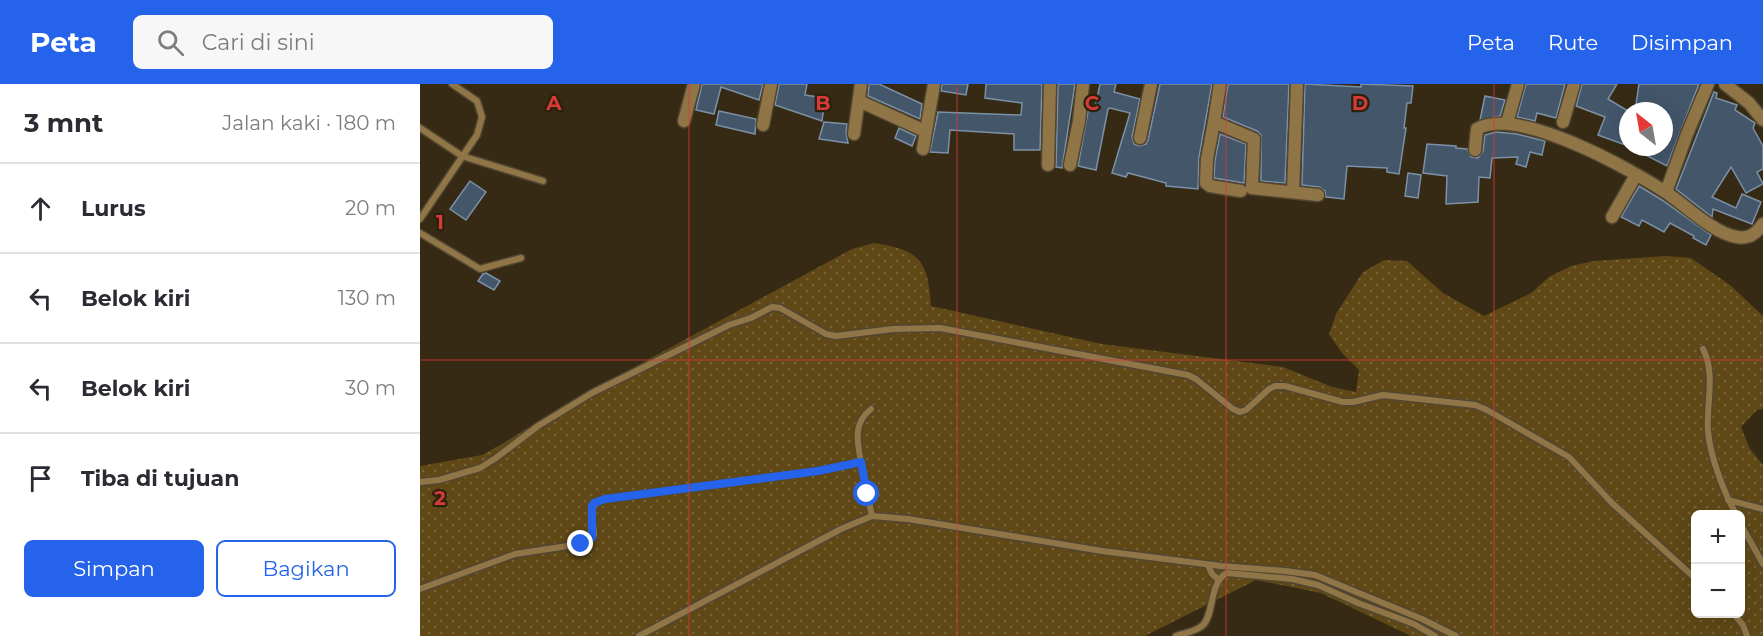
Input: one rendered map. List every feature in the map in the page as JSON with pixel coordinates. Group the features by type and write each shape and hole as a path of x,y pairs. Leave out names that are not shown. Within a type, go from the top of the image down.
{"street":[{"path":"684,121 694,84"},
{"path":"763,125 771,84"},
{"path":"854,134 861,84"},
{"path":"923,149 934,84"},
{"path":"1048,165 1050,84"},
{"path":"1070,165 1079,121 1083,84"},
{"path":"1140,138 1151,84"},
{"path":"1220,84 1207,159 1206,183 1210,186 1241,191"},
{"path":"1293,192 1297,84"},
{"path":"1507,123 1518,84"},
{"path":"1563,122 1574,84"},
{"path":"1666,192 1708,84"},
{"path":"1729,85 1749,103 1763,120"},
{"path":"859,101 925,131"},
{"path":"1214,122 1254,139 1252,188 1318,195"},
{"path":"1475,150 1477,129 1507,123 1581,146 1666,192 1712,225 1735,237 1748,238 1755,234 1763,224"},
{"path":"1612,217 1636,175"}],"lane":[{"path":"420,219 477,135 482,117 477,101 452,84"},
{"path":"420,128 462,156 543,181"},
{"path":"420,233 480,269 521,258"},
{"path":"420,482 439,480 480,468 538,426 592,393 729,325 752,318 772,307 780,308 826,334 836,336 893,329 940,328 1188,375 1240,412 1246,410 1275,386 1285,386 1343,402 1383,395 1475,405 1569,458 1612,503 1691,575"},
{"path":"1703,349 1709,364 1708,433 1728,500 1734,510"},
{"path":"871,409 861,420 857,437 872,516"},
{"path":"420,589 515,554 581,544 590,540 594,535 591,511 594,503 600,500 818,471 861,462"},
{"path":"1728,500 1763,509"},
{"path":"639,636 841,529 872,516 908,519 1102,551 1208,565 1315,575 1422,619 1456,636"},
{"path":"1745,532 1763,564"},
{"path":"1208,565 1212,574 1219,580"},
{"path":"1176,636 1203,626 1219,580 1227,573 1292,579 1318,585 1414,624 1436,636"},
{"path":"1737,618 1747,636"}],"shaded area":[{"path":"874,243 902,249 919,260 927,278 931,306 1102,344 1283,367 1332,387 1356,392 1359,370 1342,353 1329,334 1337,312 1363,272 1384,260 1407,261 1443,293 1484,316 1531,293 1549,277 1571,266 1594,261 1666,256 1691,258 1730,285 1763,316 1763,409 1757,410 1741,427 1750,449 1763,465 1763,636 1411,636 1321,593 1256,580 1145,636 420,636 420,466 482,455 566,404 852,249"}],"building":[{"path":"702,84 763,84 759,100 721,87 714,114 696,110"},
{"path":"779,84 807,84 805,95 825,98 822,121 775,105"},
{"path":"869,84 879,84 922,104 920,119 868,96"},
{"path":"942,84 968,84 966,95 941,91"},
{"path":"986,84 1042,84 1040,150 1014,150 1014,134 950,130 948,153 930,152 938,112 1021,115 1022,103 985,98"},
{"path":"1058,84 1075,84 1062,168 1056,167"},
{"path":"1100,84 1116,84 1114,92 1140,99 1132,137 1134,144 1139,146 1146,144 1148,140 1160,84 1212,84 1199,157 1198,189 1166,186 1166,183 1128,173 1126,177 1112,173 1130,113 1110,108 1096,170 1078,166 1089,106 1095,108"},
{"path":"1228,84 1289,84 1285,183 1261,181 1261,135 1257,131 1223,117"},
{"path":"1305,84 1361,87 1361,84 1413,86 1411,103 1407,103 1404,128 1406,128 1399,174 1387,172 1387,168 1347,166 1344,199 1326,197 1325,191 1319,187 1302,185"},
{"path":"1526,84 1565,84 1556,118 1537,113 1535,121 1517,117"},
{"path":"1582,84 1617,84 1608,99 1619,106 1619,143 1598,135 1605,117 1576,106"},
{"path":"1639,84 1699,84 1673,151 1673,102 1636,102"},
{"path":"1714,92 1717,93 1716,98 1737,105 1735,110 1755,123 1753,128 1763,146 1763,169 1757,172 1763,184 1746,193 1731,167 1712,197 1736,208 1742,194 1761,202 1752,224 1713,209 1712,217 1676,189"},
{"path":"1485,96 1505,100 1500,116 1480,120"},
{"path":"719,111 756,119 755,134 716,125"},
{"path":"824,122 847,124 848,143 819,139"},
{"path":"899,128 916,136 912,146 895,138"},
{"path":"1496,132 1517,134 1545,141 1542,155 1530,152 1526,167 1516,164 1518,157 1492,158 1490,178 1479,177 1478,202 1446,204 1447,176 1423,173 1427,144 1467,149 1471,157 1478,158 1483,151 1485,135"},
{"path":"1220,134 1246,144 1244,183 1214,178"},
{"path":"1648,156 1671,156 1667,166"},
{"path":"1408,173 1421,175 1418,198 1405,196"},
{"path":"470,181 486,192 466,220 450,209"},
{"path":"1639,186 1711,235 1706,245 1670,223 1664,232 1642,220 1639,226 1621,217"},
{"path":"486,273 500,281 494,290 478,281"}],"route":[{"path":"581,544 590,540 594,535 592,506 605,499 818,471 861,462 867,494"}]}
